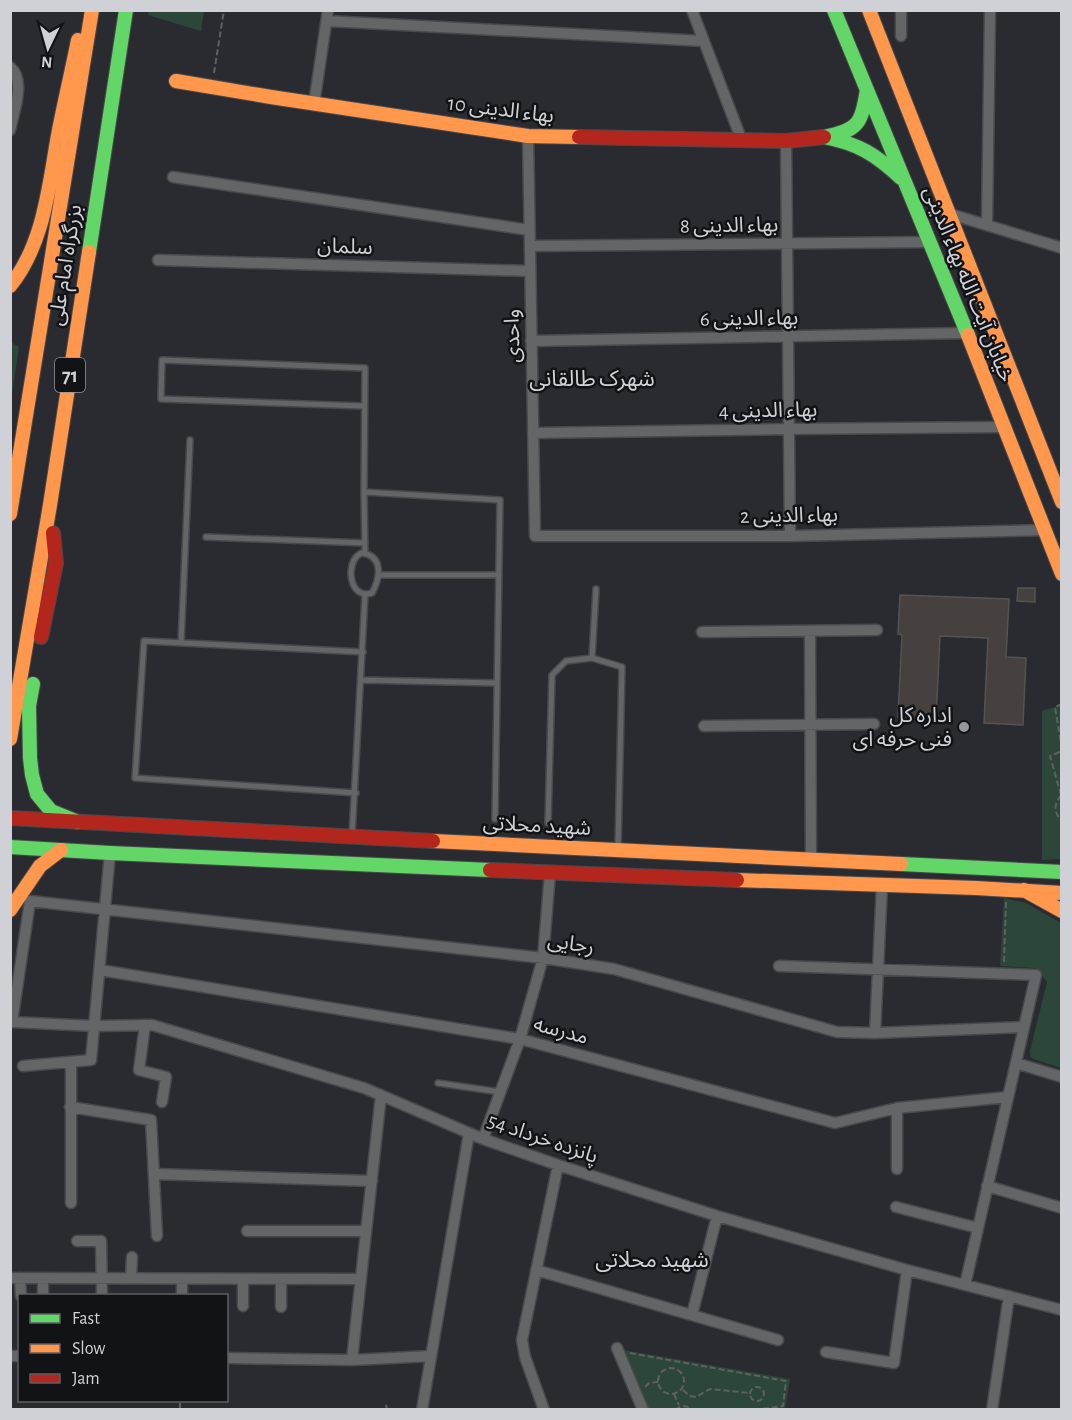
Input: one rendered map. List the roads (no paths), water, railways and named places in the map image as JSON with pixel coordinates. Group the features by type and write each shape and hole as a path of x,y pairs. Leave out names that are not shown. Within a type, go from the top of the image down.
{"main road":[{"path":"10,286 30,256 42,215 84,10"},
{"name":"بزرگراه امام علی","path":"10,514 92,10"},
{"name":"بزرگراه امام علی","path":"10,739 50,505 126,10"},
{"name":"خیابان آیت الله بهاء الدینی","path":"834,10 967,333 1062,574"},
{"name":"خیابان آیت الله بهاء الدینی","path":"869,10 1062,502"},
{"name":"بهاء الدینی 10","path":"176,81 528,136 742,141 786,141 824,137"},
{"path":"824,137 845,133 855,127 861,116 867,90"},
{"path":"824,137 855,144 868,150 905,182"},
{"path":"39,652 56,563 50,505"},
{"path":"35,673 29,706 30,758 34,785 37,794 51,811 78,822"},
{"name":"شهید محلاتی","path":"10,818 1062,872"},
{"path":"10,846 110,853 550,873 1062,893"},
{"path":"10,910 40,866 61,850"},
{"path":"1024,890 1062,911"}],"street":[{"path":"692,10 742,141"},
{"path":"900,10 901,36"},
{"path":"987,225 990,10"},
{"path":"314,104 328,16 704,41"},
{"path":"10,67 15,71 20,83 10,129"},
{"name":"واحدی","path":"528,136 535,536"},
{"path":"786,141 790,536"},
{"path":"173,177 530,230"},
{"path":"948,213 1062,248"},
{"name":"بهاء الدینی 8","path":"530,246 929,242"},
{"name":"سلمان","path":"158,260 530,271"},
{"name":"بهاء الدینی 6","path":"531,341 967,333"},
{"name":"بهاء الدینی 4","path":"533,433 1004,427"},
{"name":"بهاء الدینی 2","path":"535,536 790,536 1045,530"},
{"path":"702,632 877,630"},
{"path":"810,631 812,860"},
{"path":"704,726 874,724"},
{"path":"23,1066 91,1060 110,853"},
{"path":"483,1139 520,1039 543,958 550,873"},
{"path":"875,1033 882,885"},
{"name":"رجایی","path":"12,1022 30,901 543,958 614,969 837,1032 875,1033 1024,1027"},
{"path":"778,966 1036,975 965,1285"},
{"name":"مدرسه","path":"100,970 520,1039 835,1123 897,1108 1008,1097"},
{"name":"پانزده خرداد 54","path":"12,1022 94,1026 152,1025 364,1088 483,1139 717,1216 907,1270 1062,1310"},
{"path":"145,1025 139,1070 166,1077 162,1102"},
{"path":"71,1062 71,1203"},
{"path":"1016,1064 1062,1077"},
{"path":"352,1360 381,1095"},
{"path":"70,1107 151,1120 157,1236"},
{"path":"897,1108 897,1169"},
{"path":"422,1410 469,1133"},
{"path":"544,1410 525,1357 522,1340 558,1165"},
{"path":"154,1174 372,1181"},
{"path":"987,1186 1062,1208"},
{"path":"896,1207 978,1228"},
{"path":"692,1315 717,1216"},
{"path":"247,1231 366,1231"},
{"path":"77,1241 101,1241 102,1294"},
{"path":"132,1257 132,1278"},
{"path":"537,1270 778,1340"},
{"path":"826,1352 894,1363 907,1270"},
{"path":"20,1294 15,1278 361,1279"},
{"path":"43,1278 43,1294"},
{"path":"182,1279 182,1294"},
{"path":"243,1279 243,1306"},
{"path":"281,1279 281,1307"},
{"path":"992,1410 1009,1296"},
{"path":"617,1348 643,1410"},
{"path":"228,1358 352,1360 430,1356"}],"lane":[{"path":"364,406 161,399 162,360 365,368 366,553"},
{"path":"181,643 190,440"},
{"path":"364,492 500,500 495,819"},
{"path":"206,537 365,543"},
{"path":"361,553 370,554 378,566 379,575 372,592 366,595 360,593 352,581 355,558 361,553"},
{"path":"379,575 499,575"},
{"path":"592,658 596,589"},
{"path":"352,837 366,595"},
{"path":"356,793 135,778 144,641 363,652"},
{"path":"548,823 552,675 566,661 592,658 622,667 618,849"},
{"path":"361,680 497,683"},
{"path":"438,1083 500,1092"}],"place":[{"name":"اداره کل فنی حرفه ای","path":"964,727"}],"district":[{"name":"شهرک طالقانی","path":"592,378"},
{"name":"شهید محلاتی","path":"652,1259"}]}
